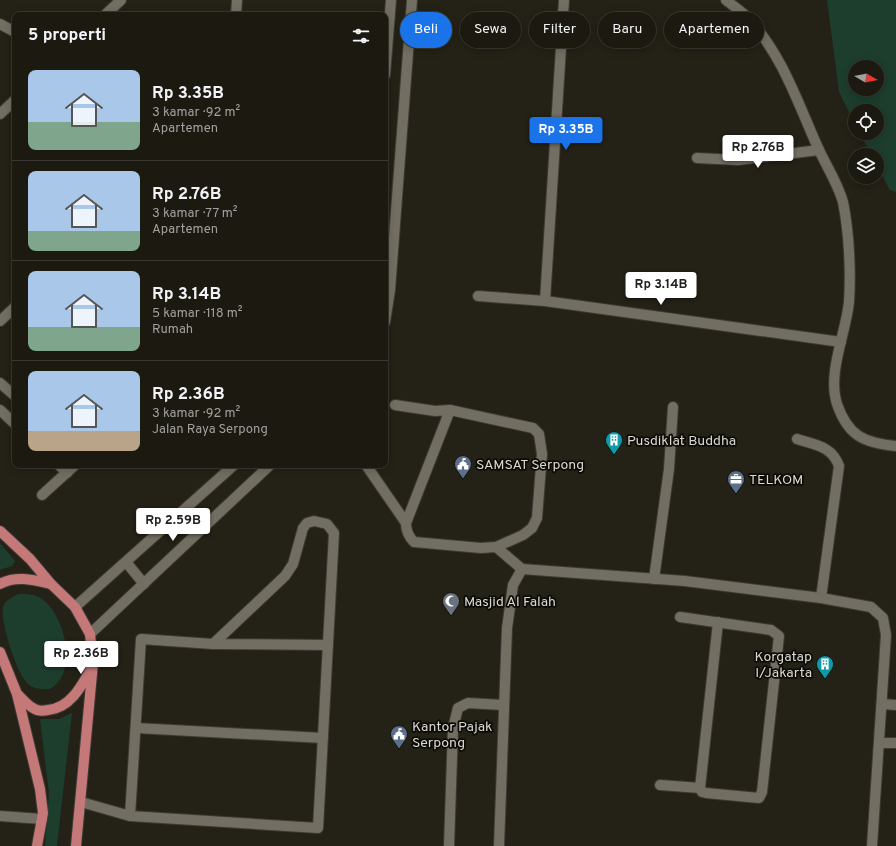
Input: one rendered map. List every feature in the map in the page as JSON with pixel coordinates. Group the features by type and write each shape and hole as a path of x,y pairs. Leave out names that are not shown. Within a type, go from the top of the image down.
{"main road":[{"path":"0,530 30,559 50,584 75,607 90,634 93,663 76,846"},
{"path":"0,584 8,580 21,579 50,584"},
{"path":"0,652 17,694 40,789 43,813 37,846"},
{"path":"17,694 33,708 41,710 56,709 63,706 74,696 93,663"}],"street":[{"path":"108,12 121,0"},
{"path":"236,12 237,0"},
{"path":"388,38 391,0"},
{"path":"388,303 412,0"},
{"path":"545,300 564,0"},
{"path":"726,0 747,16 776,55 798,100 842,201 849,241 848,302 840,342 835,381 837,403 845,419 858,436 867,442 896,446"},
{"path":"0,24 12,30"},
{"path":"0,114 12,103"},
{"path":"697,158 738,160 819,150"},
{"path":"478,296 545,300 840,342"},
{"path":"0,321 12,310"},
{"path":"0,382 12,393"},
{"path":"395,405 435,411 450,410 533,428 539,434 542,454 537,518 532,528 523,535 496,547 481,548 414,542 407,533 406,523 450,410"},
{"path":"654,579 669,469 674,407"},
{"path":"0,410 12,421"},
{"path":"797,439 826,449 835,455 839,466 822,598"},
{"path":"62,468 67,473"},
{"path":"42,495 72,468"},
{"path":"75,607 231,468"},
{"path":"90,634 267,468"},
{"path":"368,468 406,523"},
{"path":"81,802 130,816 318,828 334,533 327,524 314,521 307,523 303,528 293,564 285,576 213,644"},
{"path":"496,547 522,569 654,579 822,598 871,607 883,618 886,635 872,846"},
{"path":"126,562 144,584"},
{"path":"499,846 502,705 507,628 514,585 522,569"},
{"path":"680,617 718,622 771,630 778,636 762,792 759,798 706,793 702,792 700,788 718,622"},
{"path":"130,816 142,640 213,644 328,645"},
{"path":"449,846 453,728 458,708 468,703 502,705"},
{"path":"882,704 896,705"},
{"path":"136,728 323,738"},
{"path":"879,743 896,744"},
{"path":"660,785 700,788"},
{"path":"0,816 42,819"}],"green space":[{"path":"827,0 896,0 896,192 890,190 884,179 884,148 868,148 864,140 884,140 884,104 848,104 848,110 839,92"},
{"path":"0,543 15,561 12,566 0,570"},
{"path":"18,594 33,595 42,599 56,615 61,627 65,639 66,663 58,682 50,689 40,689 28,684 22,676 10,646 4,623 3,607 7,601"},
{"path":"72,713 57,846 45,846 49,794 40,719 59,719"}],"place":[{"name":"Pusdiklat Buddha","path":"614,455"},
{"name":"SAMSAT Serpong","path":"463,479"},
{"name":"TELKOM","path":"736,494"},
{"name":"Masjid Al Falah","path":"451,616"},
{"name":"Korgatap I/Jakarta","path":"825,679"},
{"name":"Kantor Pajak Serpong","path":"399,749"}]}
